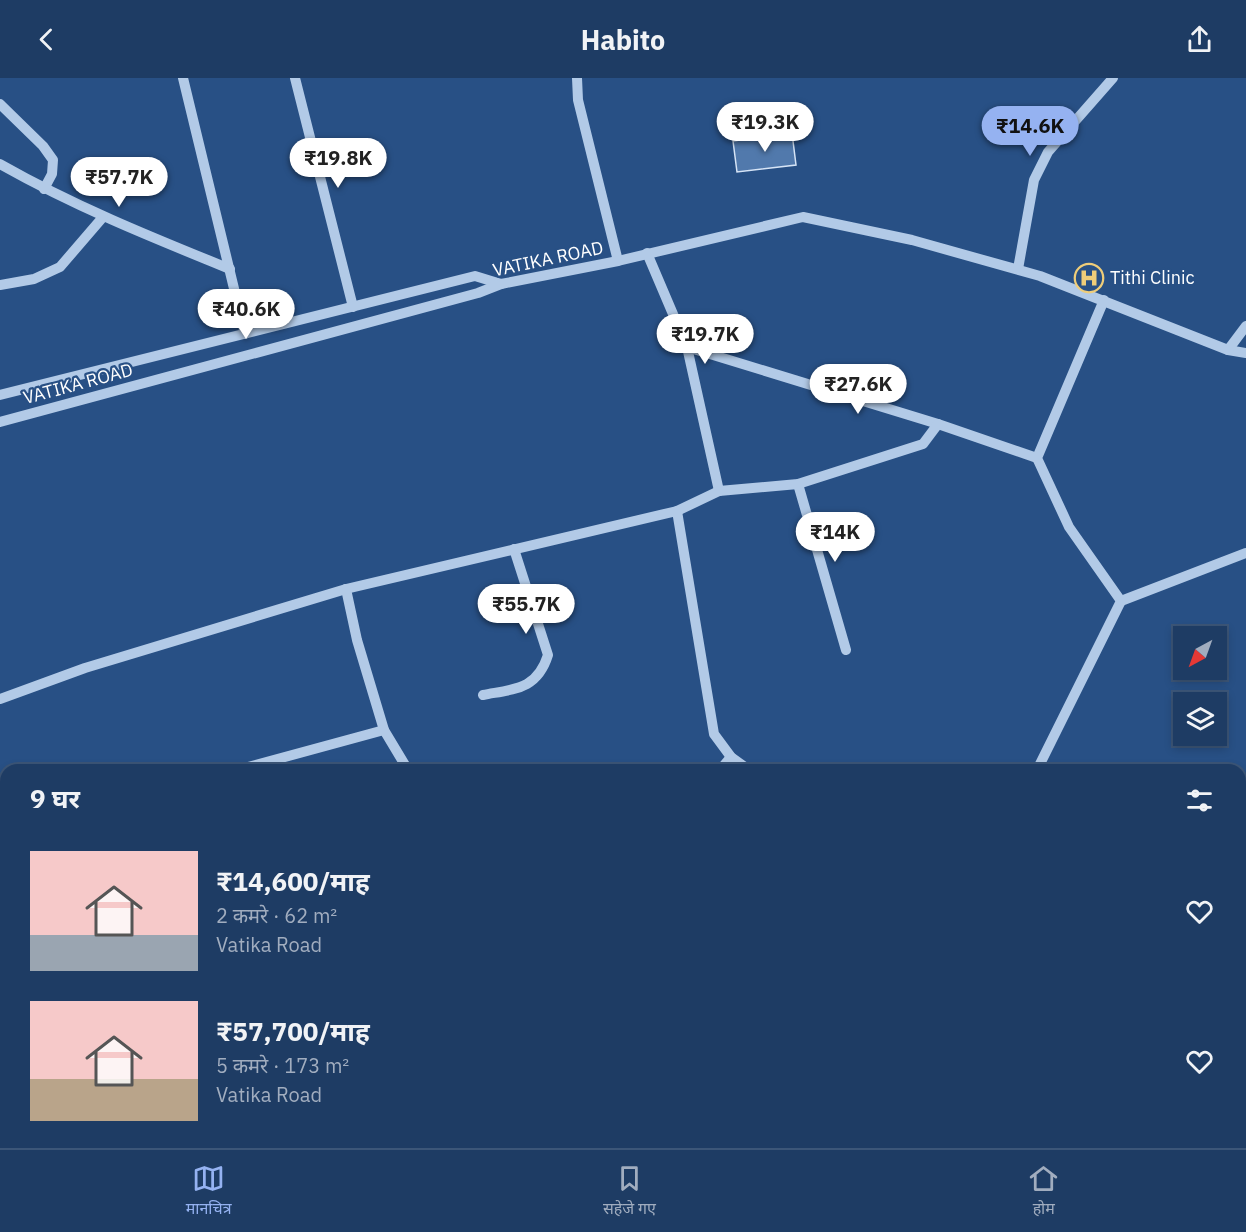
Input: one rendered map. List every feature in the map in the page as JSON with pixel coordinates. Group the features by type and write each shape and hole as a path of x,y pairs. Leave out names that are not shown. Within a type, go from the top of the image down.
{"street":[{"path":"183,78 245,334"},
{"path":"295,78 353,307"},
{"path":"577,78 578,100 618,261"},
{"path":"1018,269 1034,180 1048,152 1113,78"},
{"path":"0,104 43,146 53,160 52,174 44,189"},
{"path":"0,164 44,189 103,217 230,269"},
{"path":"0,285 34,279 60,267 103,217"},
{"name":"VATIKA ROAD","path":"0,422 478,293 501,284 618,261 803,217 912,240 1018,269 1104,300 1228,350 1246,353"},
{"path":"647,254 687,347 718,491"},
{"path":"0,395 475,276 501,284"},
{"path":"1037,458 1104,300"},
{"path":"1228,350 1246,326"},
{"path":"687,347 938,424 1037,458 1069,527 1121,601"},
{"path":"0,699 85,668 346,589 677,511 718,491 798,484 922,444 938,424"},
{"path":"798,484 846,650"},
{"path":"677,511 714,734 730,757 740,764"},
{"path":"483,695 529,686 544,666 548,655 514,549"},
{"path":"1040,764 1121,601 1246,553"},
{"path":"346,589 357,639 384,730 404,764"},
{"path":"259,764 384,730"},
{"path":"725,764 730,757"}],"building":[{"path":"792,133 796,165 737,172 733,141"}],"place":[{"name":"Tithi Clinic","path":"1089,278"}]}
